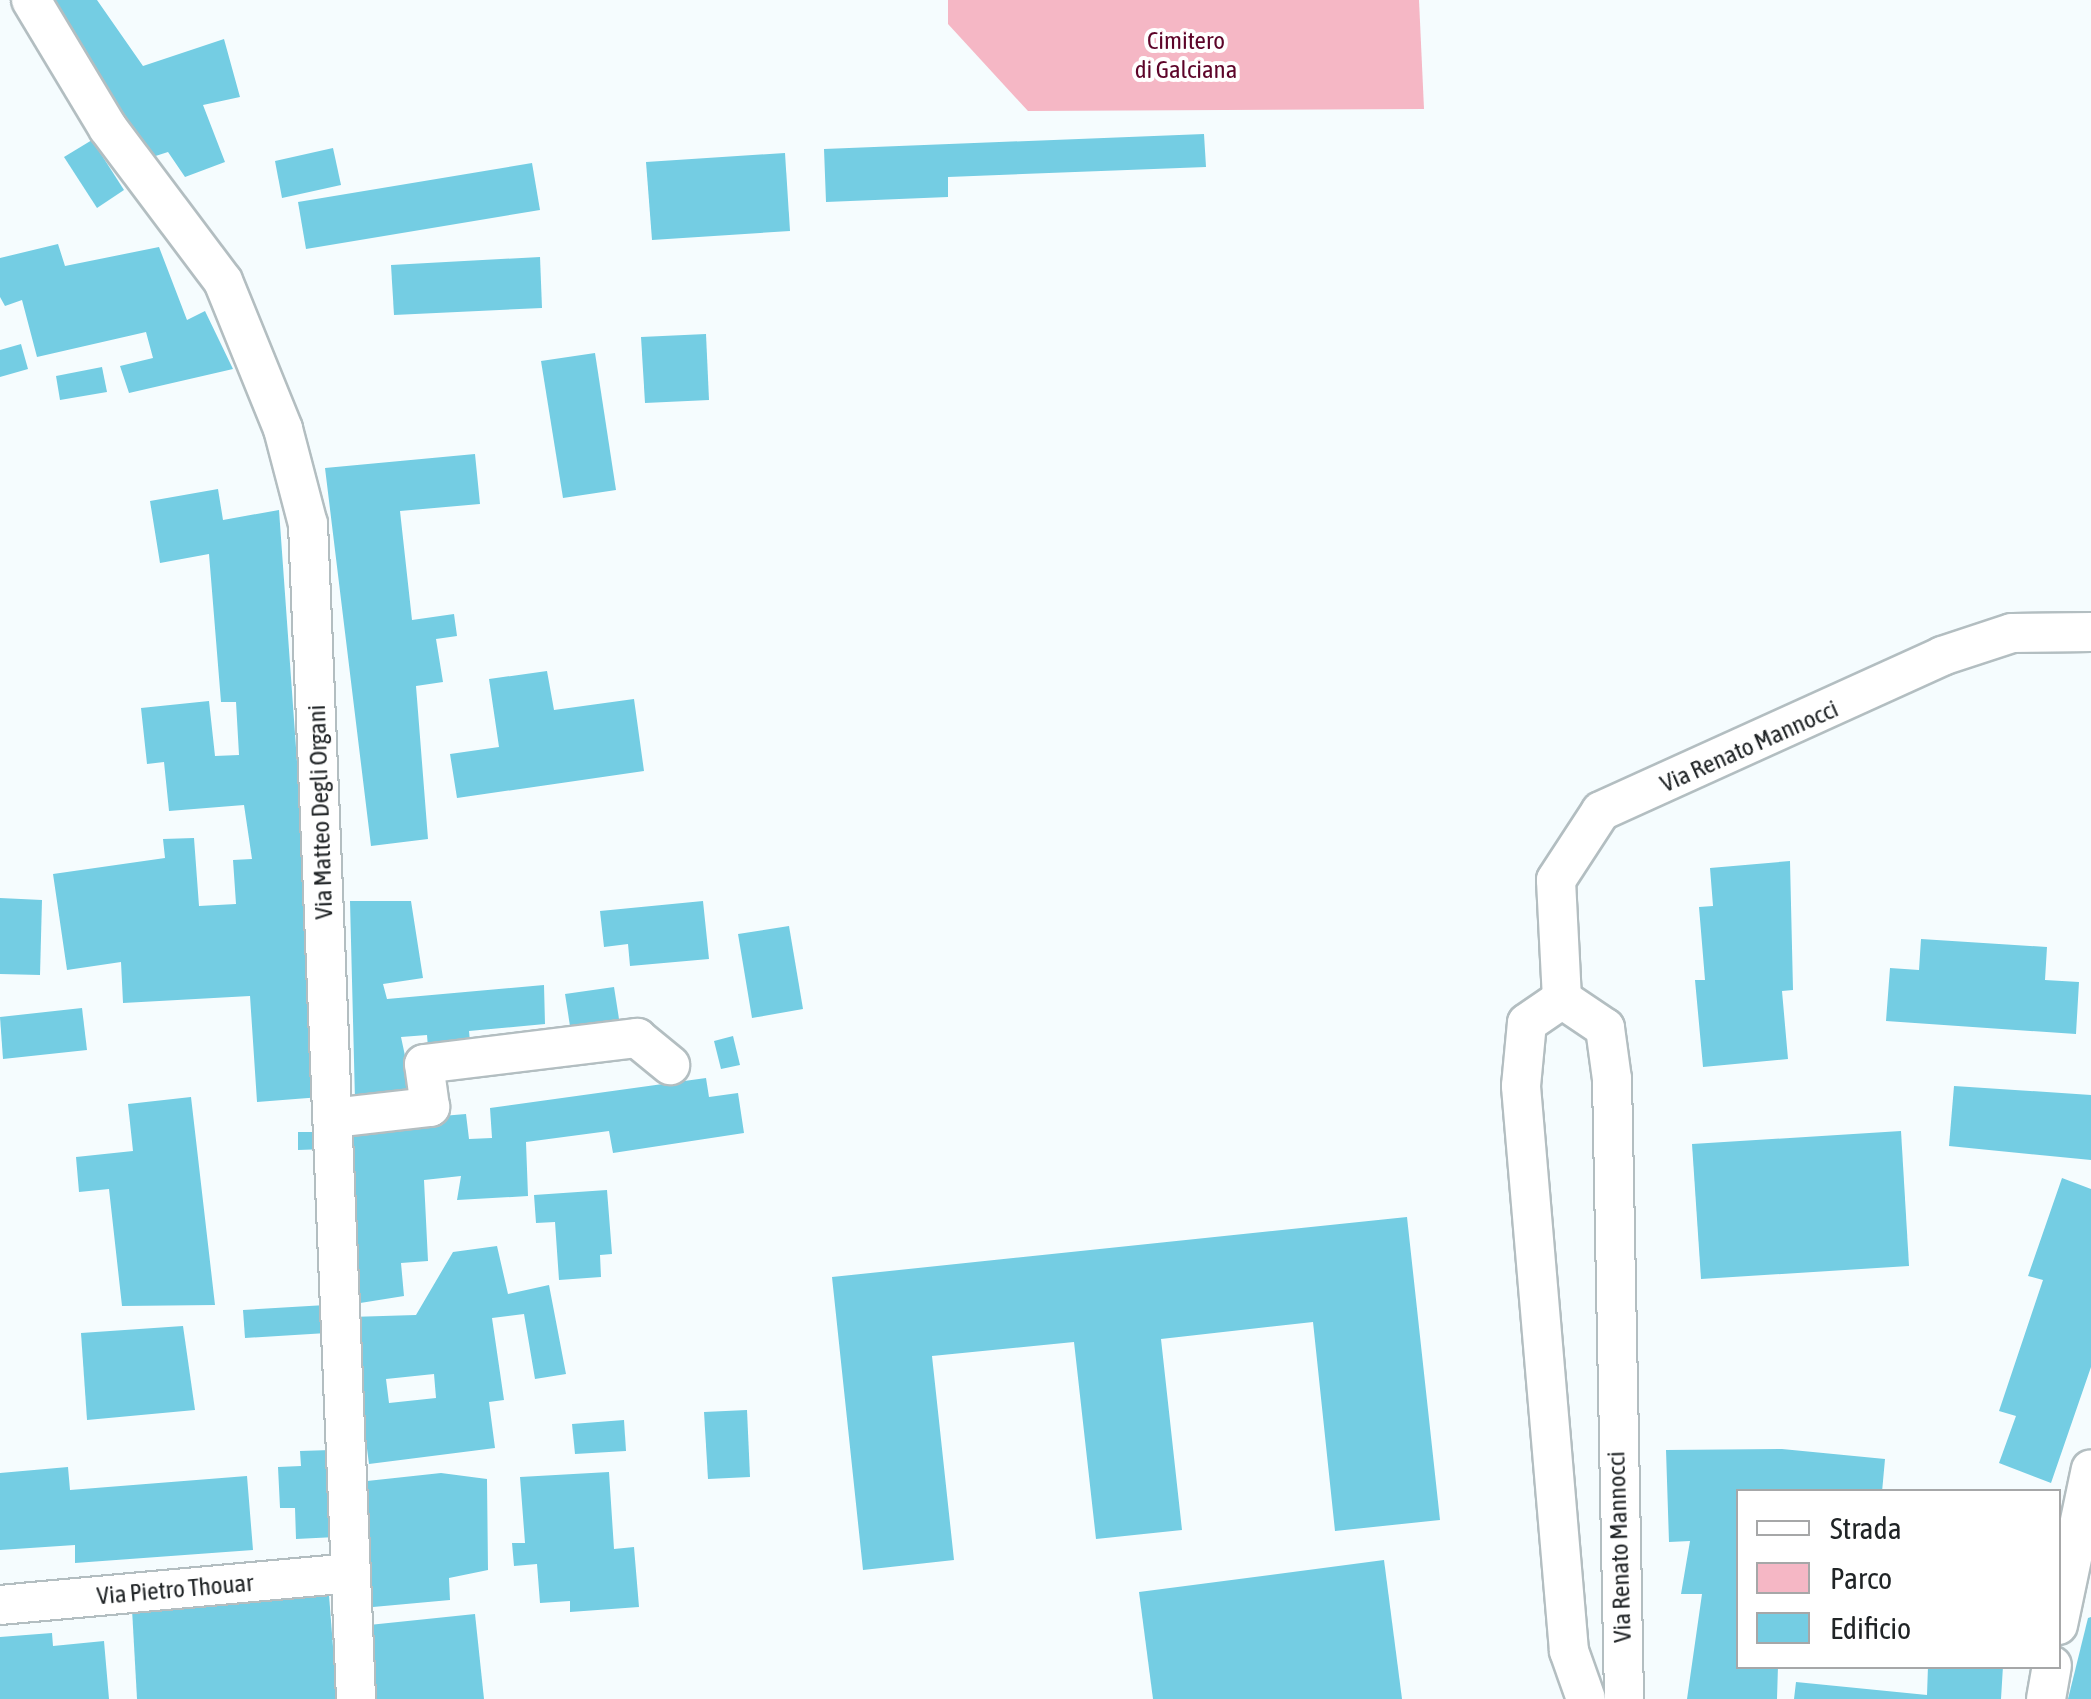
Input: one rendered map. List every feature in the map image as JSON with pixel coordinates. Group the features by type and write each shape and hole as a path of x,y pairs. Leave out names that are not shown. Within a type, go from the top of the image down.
{"street":[{"name":"Via Matteo Degli Organi","path":"31,0 108,128 223,281 283,429 308,524 356,1699"},
{"name":"Via Renato Mannocci","path":"1624,1699 1612,1080 1605,1028 1562,1000 1556,880 1601,811 1942,656 2012,633 2091,632"},
{"path":"1562,1000 1528,1023 1520,1086 1569,1651 1586,1699"},
{"path":"333,1118 430,1107 424,1064 637,1038 670,1065"},
{"path":"2061,1610 2091,1469"},
{"name":"Via Pietro Thouar","path":"0,1604 349,1573"},
{"path":"1569,1651 1604,1671 1623,1660"},
{"path":"2046,1699 2051,1669"}],"green space":[{"name":"Cimitero di Galciana","path":"948,0 1419,0 1424,109 1028,111 948,24"}],"building":[{"path":"44,0 97,0 143,66 224,39 240,97 203,105 225,162 185,177 168,152 143,160"},
{"path":"1204,134 1206,167 948,177 948,197 826,202 824,149"},
{"path":"92,140 124,190 97,208 64,157"},
{"path":"333,148 341,185 282,198 275,161"},
{"path":"785,153 790,231 652,240 646,162"},
{"path":"532,163 540,210 306,249 298,202"},
{"path":"58,244 65,266 159,247 187,320 205,311 233,369 129,393 120,366 153,358 146,332 37,357 22,300 5,306 0,297 0,258"},
{"path":"540,257 542,308 394,315 391,265"},
{"path":"706,334 709,400 645,403 641,337"},
{"path":"21,344 28,369 0,377 0,350"},
{"path":"595,353 616,490 563,498 541,361"},
{"path":"102,367 107,392 60,400 56,376"},
{"path":"475,454 480,504 400,511 412,620 454,614 457,636 436,639 443,682 416,686 428,839 371,846 325,468"},
{"path":"218,489 223,520 279,510 321,1097 257,1102 250,996 123,1003 121,962 67,970 53,874 165,858 163,839 194,838 199,906 236,904 233,860 252,859 244,805 169,811 164,762 147,764 141,708 209,701 215,756 239,755 236,702 221,702 209,554 160,563 150,501"},
{"path":"547,671 554,710 634,699 644,771 457,798 450,754 499,747 489,679"},
{"path":"1790,861 1793,990 1782,991 1788,1059 1703,1067 1695,980 1705,980 1699,907 1713,906 1710,868"},
{"path":"0,898 42,900 40,975 0,974"},
{"path":"350,901 411,901 423,978 383,984 387,999 544,985 545,1024 469,1031 470,1042 428,1048 427,1035 401,1037 413,1093 355,1100"},
{"path":"703,901 709,959 630,966 628,944 604,947 600,911"},
{"path":"789,926 803,1009 752,1018 738,934"},
{"path":"1921,939 2047,947 2045,980 2079,982 2076,1034 1886,1021 1890,968 1919,970"},
{"path":"614,987 619,1019 570,1026 565,994"},
{"path":"82,1008 87,1050 3,1059 0,1017"},
{"path":"733,1036 740,1065 721,1069 714,1041"},
{"path":"706,1078 709,1097 738,1093 744,1133 613,1153 609,1131 526,1142 528,1196 457,1200 461,1176 424,1180 428,1261 401,1263 404,1296 354,1304 346,1124 466,1114 469,1139 492,1138 490,1108"},
{"path":"1954,1086 2091,1095 2091,1160 1949,1146"},
{"path":"191,1097 215,1305 122,1306 109,1189 79,1192 76,1157 133,1151 128,1104"},
{"path":"1901,1131 1909,1266 1701,1279 1692,1144"},
{"path":"298,1132 326,1132 327,1149 298,1150"},
{"path":"2062,1178 2091,1189 2091,1367 2051,1483 1999,1463 2016,1416 1999,1411 2043,1280 2028,1276"},
{"path":"607,1190 612,1254 600,1255 601,1277 559,1280 555,1222 536,1223 534,1195"},
{"path":"1407,1217 1440,1520 1335,1531 1313,1322 1161,1339 1182,1530 1096,1539 1074,1342 932,1356 954,1560 863,1570 832,1277"},
{"path":"497,1246 508,1294 549,1285 566,1374 535,1379 524,1314 492,1318 504,1400 489,1402 495,1448 369,1464 350,1317 416,1315 453,1252","holes":["434,1374 436,1398 389,1403 386,1379"]},
{"path":"326,1305 327,1333 245,1338 243,1310"},
{"path":"183,1326 195,1410 87,1420 81,1333"},
{"path":"747,1410 750,1477 708,1479 704,1412"},
{"path":"624,1420 626,1451 575,1454 572,1424"},
{"path":"1782,1449 1885,1459 1882,1489 1736,1489 1736,1669 1778,1669 1777,1699 1687,1699 1702,1594 1681,1594 1690,1541 1669,1542 1666,1450"},
{"path":"331,1450 336,1537 296,1539 295,1508 280,1508 278,1467 301,1466 300,1451"},
{"path":"68,1467 70,1490 247,1476 253,1550 75,1563 75,1545 0,1550 0,1473"},
{"path":"609,1472 614,1549 634,1547 639,1607 570,1612 570,1601 540,1603 537,1564 514,1566 512,1543 525,1543 520,1477"},
{"path":"441,1473 487,1479 488,1570 449,1578 450,1600 373,1607 367,1481"},
{"path":"1384,1560 1402,1699 1153,1699 1139,1592"},
{"path":"329,1595 337,1699 137,1699 132,1609"},
{"path":"475,1614 484,1699 377,1699 369,1625"},
{"path":"2091,1617 2091,1699 2068,1699 2088,1618"},
{"path":"52,1633 53,1646 104,1641 109,1699 0,1699 0,1637"},
{"path":"1928,1669 2003,1669 2001,1699 1794,1699 1796,1682 1927,1695"}]}
